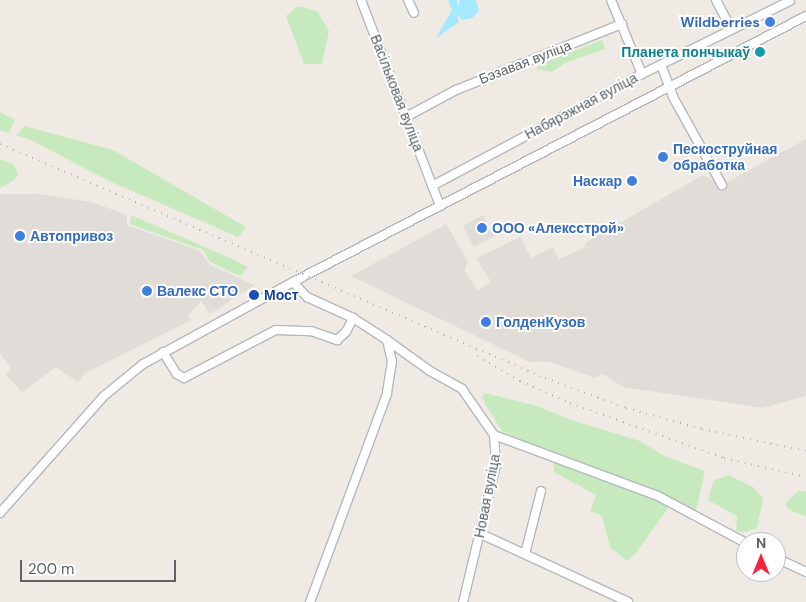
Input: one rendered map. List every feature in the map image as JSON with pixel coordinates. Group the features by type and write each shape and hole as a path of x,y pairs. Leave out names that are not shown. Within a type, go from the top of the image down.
{"street":[{"name":"Васільковая вуліца","path":"361,0 440,206"},
{"path":"408,0 414,13"},
{"path":"611,0 642,74"},
{"path":"716,0 731,28"},
{"name":"Набярэжная вуліца","path":"432,186 642,74 790,0"},
{"path":"0,513 104,396 129,374 164,352 293,282 806,16"},
{"name":"Бэзавая вуліца","path":"406,117 456,90 622,24"},
{"path":"661,65 678,104 722,185"},
{"path":"293,282 307,297 353,318 386,340 392,361 389,384 310,602"},
{"path":"164,352 176,374 184,378 276,330 311,331 336,340 346,332 353,318"},
{"name":"Новая вуліца","path":"386,340 469,395 494,435 496,465 481,534 463,602"},
{"path":"494,435 658,496 699,520 736,538"},
{"path":"525,554 541,491"},
{"path":"481,534 628,602"},
{"path":"786,563 806,572"}],"shaded area":[{"path":"806,139 806,396 763,408 623,387 603,374 595,378 549,362 530,362 351,276 446,224 468,261 465,270 477,290 491,282 476,258 521,237 531,258 553,247 559,259 585,247 585,243 703,175 722,185"},
{"path":"0,194 38,194 92,202 127,215 127,225 200,251 210,265 255,285 210,314 201,301 188,315 191,320 85,373 78,382 56,367 22,392 6,375 11,369 0,353"},
{"path":"483,215 494,236 474,247 463,226"}],"green space":[{"path":"298,6 317,11 329,31 322,64 304,64 286,16"},
{"path":"602,40 605,49 565,63 552,72 536,69 543,63"},
{"path":"0,112 15,120 8,133 0,130"},
{"path":"25,126 113,150 246,227 238,237 109,181 31,140 16,135"},
{"path":"0,159 13,164 18,174 14,180 0,188"},
{"path":"131,215 248,267 240,276 210,262 203,250 130,224"},
{"path":"485,393 537,406 571,420 640,441 664,456 705,471 696,511 674,500 635,554 627,561 610,547 602,516 590,511 596,495 554,472 554,454 502,431 485,404 482,396"},
{"path":"728,475 753,487 763,498 757,528 746,532 736,531 737,516 708,500 713,481"},
{"path":"798,491 806,491 806,516 789,510 785,504"}],"water":[{"path":"448,0 457,0 458,6 460,0 476,0 479,11 472,18 462,20 457,14 459,22 436,38 452,10"}],"railway":[{"path":"0,144 545,378 626,408 702,429 806,451"},
{"path":"477,356 520,381 570,403 724,458 806,477"}],"place":[{"name":"Wildberries","path":"770,22"},
{"name":"Планета пончыкаў","path":"760,52"},
{"name":"Пескоструйная обработка","path":"663,157"},
{"name":"Наскар","path":"632,181"},
{"name":"ООО «Алексстрой»","path":"482,228"},
{"name":"Автопривоз","path":"20,236"},
{"name":"Валекс СТО","path":"147,291"},
{"name":"Мост","path":"254,295"},
{"name":"ГолденКузов","path":"486,322"}]}
